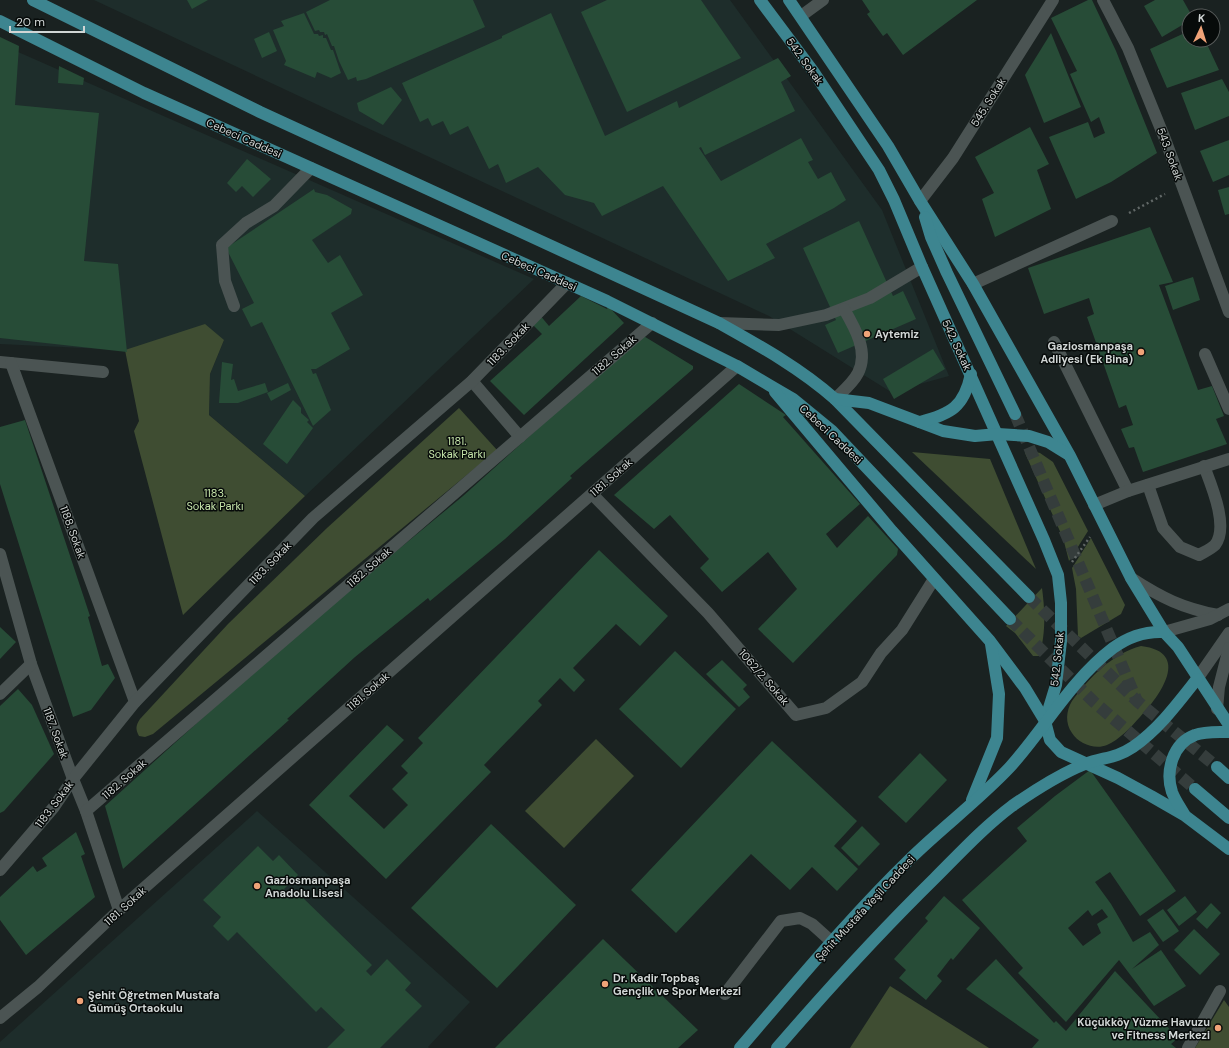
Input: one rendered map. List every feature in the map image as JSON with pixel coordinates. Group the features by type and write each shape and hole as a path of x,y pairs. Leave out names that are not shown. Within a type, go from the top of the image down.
{"main road":[{"path":"34,0 260,112 473,208 719,323 770,351 816,382 835,399 1029,597"},
{"name":"542. Sokak","path":"760,0 813,71 879,170 894,200 922,267 998,434 1058,575 1061,603 1061,641 1056,685 1045,721"},
{"name":"542. Sokak","path":"789,0 888,146 920,202 972,284 1070,456 1131,578 1164,632 1178,647 1197,679 1229,726"},
{"name":"Cebeci Caddesi","path":"0,21 144,93 568,283 652,323 769,384 793,399 832,431 1010,619"},
{"path":"920,202 931,237 1014,414"},
{"path":"920,422 952,410 962,400 968,391 971,374"},
{"path":"769,384 817,443 934,579 990,641 1025,688 1045,721 1050,740 1061,752 1118,778 1184,815 1229,849"},
{"path":"835,399 869,403 943,431 975,436 998,434 1029,436 1048,442 1070,456"},
{"name":"Şehit Mustafa Yeşil Caddesi","path":"740,1048 876,893 913,856 1009,768 1045,721 1084,675 1113,648 1127,639 1141,634 1164,632"},
{"path":"970,805 997,738 999,694 990,641"},
{"path":"777,1048 894,918 977,836 1017,803 1052,781 1086,764 1114,757 1133,746 1153,731 1171,712 1197,679"},
{"path":"1184,815 1173,793 1170,782 1170,767 1175,752 1187,739 1196,734 1229,732"},
{"path":"1217,767 1229,778"},
{"path":"1194,789 1229,818"}],"street":[{"path":"801,16 823,0"},
{"name":"545. Sokak","path":"920,202 953,158 1053,0"},
{"name":"543. Sokak","path":"1103,0 1128,48 1165,139 1181,187 1229,312"},
{"path":"234,306 225,281 222,245 246,223 274,206 311,168"},
{"path":"972,284 1112,221"},
{"path":"719,323 779,325 826,315 870,298 922,267"},
{"name":"1183. Sokak","path":"0,870 54,807 72,780 135,702 313,518 472,381 568,283"},
{"path":"835,399 858,374 863,357 856,330 844,309"},
{"name":"1182. Sokak","path":"86,811 652,323"},
{"path":"1054,342 1128,492"},
{"path":"1205,354 1229,409"},
{"name":"1188. Sokak","path":"103,372 5,362 135,702"},
{"name":"1181. Sokak","path":"0,1018 38,987 119,910 737,366"},
{"path":"472,381 520,437"},
{"path":"1094,506 1148,485 1204,466 1229,460"},
{"path":"1148,485 1163,528 1180,547 1198,554 1215,546 1223,535 1225,521 1204,466"},
{"name":"1062/2. Sokak","path":"592,494 708,613 796,715 826,708 862,682 881,653 902,630 934,579"},
{"name":"1187. Sokak","path":"0,554 31,664 72,780 86,811 119,910"},
{"path":"1131,578 1162,598 1189,608 1218,615"},
{"path":"1164,632 1210,619 1229,609"},
{"path":"1197,679 1229,633"},
{"path":"1217,709 1219,687 1229,648"},
{"path":"0,694 31,664"},
{"path":"725,994 781,922 800,918 812,924 832,942"},
{"path":"1188,1048 1220,991"}],"path":[{"path":"1112,221 1181,187"},
{"path":"1058,575 1070,566 1093,531"}],"shaded area":[{"path":"94,0 730,0 882,210 949,376 891,392 769,316"},
{"path":"0,44 534,279 305,496 209,415 210,374 224,340 125,350 0,344"},
{"name":"Gaziosmanpaşa Anadolu Lisesi","path":"257,811 470,1002 428,1047 429,1048 0,1048 0,1042"}],"green space":[{"name":"1183. Sokak Parkı","path":"205,324 224,340 210,374 209,415 305,496 183,615 134,431 139,421 125,350"},
{"name":"1181. Sokak Parkı","path":"459,408 497,450 153,734 145,737 139,736 136,727 140,719 228,624 327,528"},
{"path":"1033,451 1040,453 1053,462 1088,531 1069,561 1063,538 1025,453"},
{"path":"912,452 990,459 1036,569"},
{"path":"1091,538 1125,605 1121,614 1081,638 1078,636 1076,589 1072,568"},
{"path":"1042,588 1044,605 1043,640 1039,656 1033,656 1015,633 1006,626"},
{"path":"1141,646 1156,650 1165,657 1168,666 1167,676 1163,687 1148,708 1129,729 1116,740 1107,745 1097,747 1083,743 1075,737 1068,725 1068,709 1072,701 1094,675 1111,660 1131,649"},
{"path":"596,739 634,776 564,848 525,811"},
{"path":"890,986 989,1048 850,1048"},
{"name":"Küçükköy Yüzme Havuzu ve Fitness Merkezi","path":"1224,1000 1229,1007 1229,1048 1195,1048"}],"building":[{"path":"187,0 208,0 192,9"},
{"path":"330,0 473,0 485,27 366,79 357,81 356,77 348,80 334,46 332,46 327,34 325,35 324,32 320,32 319,30 315,31 306,12"},
{"path":"607,0 701,0 741,58 627,112 581,12"},
{"path":"862,0 977,0 903,55 887,33 883,36 867,14 870,12"},
{"path":"1088,0 1092,0 1116,51 1157,153 1111,182 1076,199 1049,137 1088,122 1094,138 1105,133 1099,117 1091,122 1070,74 1077,71 1051,18"},
{"path":"1155,0 1183,0 1188,8 1181,8 1181,26 1162,37 1144,6"},
{"path":"304,13 314,34 318,34 319,36 323,35 323,38 326,38 331,50 333,50 341,73 331,78 317,72 315,78 284,65 286,61 273,30 284,26 281,21"},
{"path":"551,13 605,136 677,101 679,108 778,58 791,76 781,82 795,111 705,155 701,147 699,148 721,181 801,138 813,160 808,162 818,179 831,172 846,200 834,208 766,244 775,258 728,281 663,186 602,216 594,203 565,195 538,167 506,183 498,164 489,169 468,126 450,135 443,121 432,126 428,118 420,122 402,83 502,38 502,36"},
{"path":"269,32 277,51 262,58 254,39"},
{"path":"1051,33 1081,107 1044,123 1025,75"},
{"path":"1181,35 1181,48 1209,48 1219,70 1167,88 1150,49"},
{"path":"0,37 19,46 15,105 99,113 84,261 118,264 127,352 0,338"},
{"path":"59,66 84,78 83,85 58,83"},
{"path":"1222,79 1229,92 1229,116 1195,130 1181,93"},
{"path":"391,87 402,100 383,125 359,111 357,103"},
{"path":"1030,127 1049,164 1037,170 1051,209 995,237 982,199 994,193 975,157"},
{"path":"1229,140 1229,175 1213,182 1200,151"},
{"path":"247,159 271,179 253,197 242,186 236,192 227,183"},
{"path":"1229,187 1229,214 1225,215 1218,190"},
{"path":"314,189 315,192 327,195 352,209 351,214 312,240 328,263 340,255 363,295 331,313 350,349 316,369 311,369 313,374 316,373 331,410 313,426 262,322 251,327 242,309 254,303 226,248"},
{"path":"859,221 893,296 903,291 916,319 838,353 825,325 836,320 803,248"},
{"name":"Gaziosmanpaşa Adliyesi (Ek Bina)","path":"1150,227 1173,282 1159,285 1198,390 1212,386 1224,416 1216,419 1227,444 1143,472 1134,447 1129,448 1121,429 1133,425 1126,405 1119,408 1087,317 1094,314 1089,298 1044,314 1028,268"},
{"path":"1193,277 1200,300 1173,310 1165,286"},
{"path":"581,296 607,309 608,306 624,323 524,415 490,381 542,334 531,323 539,314 549,326"},
{"path":"642,335 693,366 693,369 570,476 572,478 505,539 430,601 428,598 355,657 287,719 289,720 123,869 105,806 249,676 250,677 371,572 463,496"},
{"path":"933,349 945,369 894,399 883,379"},
{"path":"222,362 233,364 231,380 234,379 238,391 265,383 268,392 238,403 219,403"},
{"path":"288,383 291,390 271,401 267,393"},
{"path":"739,384 786,415 783,417 860,504 826,534 837,548 868,516 898,549 897,555 793,663 758,629 797,589 768,552 722,592 700,568 709,559 670,515 654,529 614,495"},
{"path":"293,400 301,408 301,413 309,420 307,422 313,428 287,464 263,444"},
{"path":"25,420 90,616 88,617 102,666 108,664 115,678 91,710 73,717 0,484 0,427"},
{"path":"599,550 668,616 640,646 616,624 573,668 585,680 574,692 560,678 538,701 542,705 484,765 491,772 386,879 309,805 387,725 404,740 349,796 384,829 408,805 392,789 408,773 401,766 423,743 418,738"},
{"path":"0,627 16,642 0,659"},
{"path":"675,651 736,709 681,768 619,709"},
{"path":"722,660 747,685 743,689 750,697 739,707 706,674"},
{"path":"18,689 32,705 54,754 4,811 0,813 0,706"},
{"path":"772,741 857,821 834,846 858,869 837,891 812,867 790,890 751,854 676,933 631,890"},
{"path":"920,753 947,780 906,823 878,797"},
{"path":"1090,770 1176,891 1140,916 1110,872 1095,882 1111,904 1133,942 1150,932 1159,945 1132,969 1161,950 1186,986 1154,1006 1119,960 1066,1022 1018,973 1023,968 962,900 1027,841 1017,828 1055,796","holes":["1102,909 1108,917 1097,924 1101,933 1083,946 1068,928 1088,910 1092,916"]},
{"path":"491,824 576,905 497,988 411,908"},
{"path":"862,826 880,844 859,866 841,848"},
{"path":"76,832 85,854 81,856 95,897 26,955 0,920 0,897 33,866 37,872 47,866 42,858"},
{"path":"258,846 273,861 279,855 298,875 284,889 292,898 299,894 372,965 366,971 371,976 387,959 411,983 405,990 422,1006 380,1048 327,1048 345,1030 321,1007 316,1012 237,932 228,941 213,926 221,917 203,900"},
{"path":"944,896 980,928 953,960 951,958 937,976 942,981 926,1000 899,978 906,970 894,959 928,921 925,918"},
{"path":"1185,896 1197,912 1179,926 1167,910"},
{"path":"1211,903 1221,913 1207,929 1196,919"},
{"path":"1163,909 1179,931 1163,942 1147,920"},
{"path":"1194,929 1220,954 1200,975 1174,950"},
{"name":"Dr. Kadir Topbaş Gençlik ve Spor Merkezi","path":"603,939 698,1030 678,1048 495,1048"},
{"path":"996,959 1054,1023 1056,1021 1066,1031 1115,971 1178,1038 1171,1044 1176,1048 1032,1048 1039,1040 966,989"}],"tunnel":[{"path":"1015,414 1137,701"},
{"path":"1029,597 1137,701 1217,767"},
{"path":"1010,619 1094,702 1195,789"}],"place":[{"name":"Aytemiz","path":"867,334"},
{"name":"Gaziosmanpaşa Adliyesi (Ek Bina)","path":"1141,352"},
{"name":"Gaziosmanpaşa Anadolu Lisesi","path":"257,886"},
{"name":"Dr. Kadir Topbaş Gençlik ve Spor Merkezi","path":"605,984"},
{"name":"Şehit Öğretmen Mustafa Gümüş Ortaokulu","path":"80,1001"},
{"name":"Küçükköy Yüzme Havuzu ve Fitness Merkezi","path":"1218,1028"}]}
